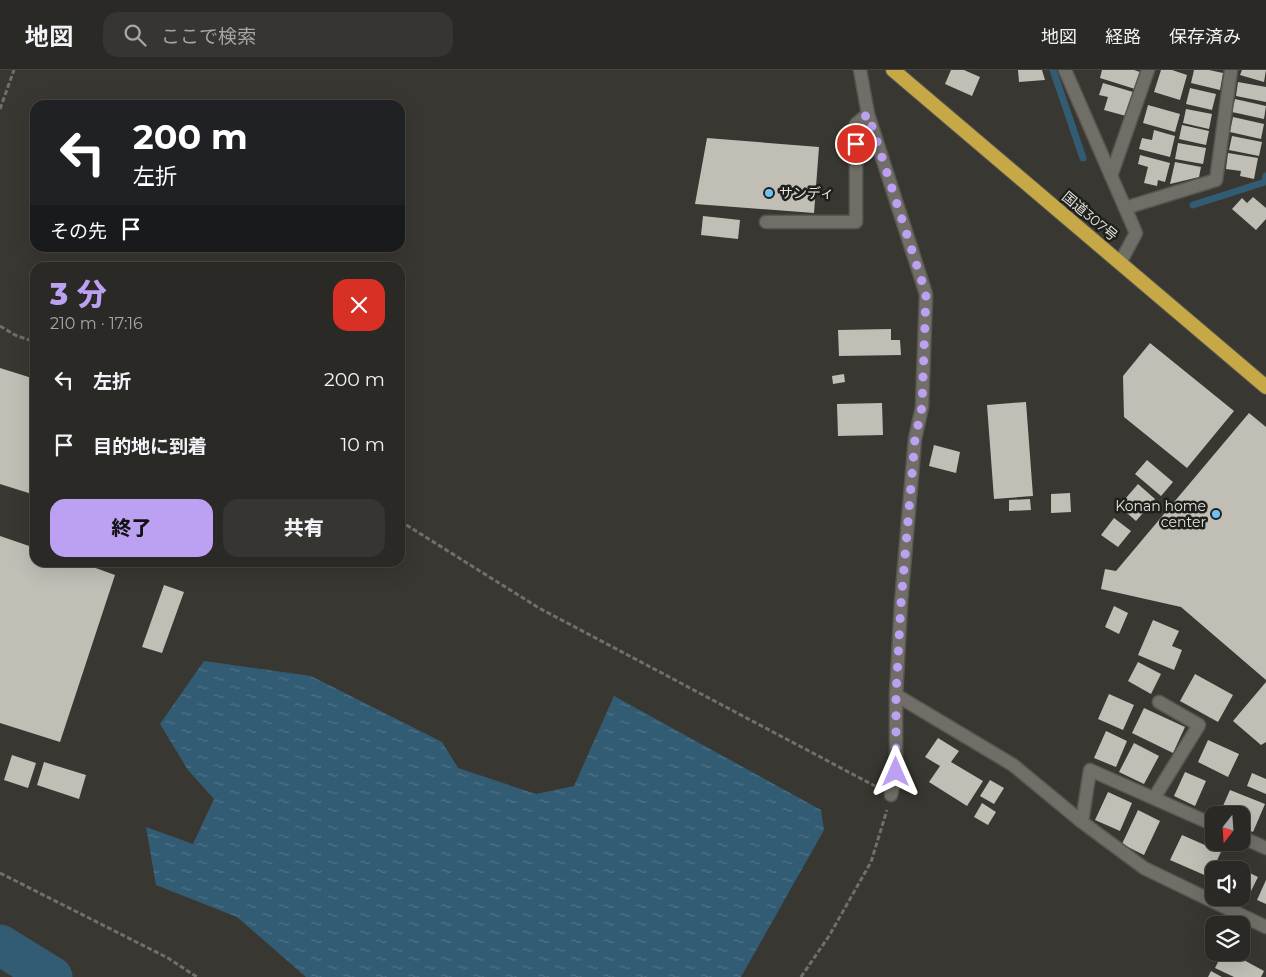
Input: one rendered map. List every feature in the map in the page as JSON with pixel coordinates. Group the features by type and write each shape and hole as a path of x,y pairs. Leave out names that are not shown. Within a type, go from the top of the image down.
{"highway":[{"name":"国道307号","path":"893,70 1266,388"}],"street":[{"path":"860,70 868,114 926,294 922,407 914,448 896,695 896,772 891,795"},
{"path":"1065,70 1136,234 1120,263"},
{"path":"1111,176 1148,70"},
{"path":"1125,208 1216,180 1231,70"},
{"path":"766,222 856,222 856,124 868,114"},
{"path":"896,695 1013,765 1082,822 1144,868 1266,928"},
{"path":"1154,798 1199,726 1159,702"},
{"path":"1082,822 1090,770 1205,821"},
{"path":"1250,841 1266,848"}],"path":[{"path":"0,109 14,70"},
{"path":"0,326 30,340"},
{"path":"405,524 539,608 891,795 871,862 829,936 801,977"},
{"path":"0,873 168,958 197,977"}],"water":[{"path":"204,661 311,676 442,742 458,768 536,794 574,786 614,696 821,810 824,830 741,977 306,977 237,917 156,885 146,827 193,844 214,799 188,770 160,724"}],"building":[{"path":"951,70 964,70 980,77 972,96 945,84"},
{"path":"1018,70 1042,70 1045,80 1019,82"},
{"path":"1102,70 1134,70 1140,72 1135,89 1100,78"},
{"path":"1161,70 1172,70 1187,75 1180,100 1154,92"},
{"path":"1194,70 1209,70 1223,73 1220,90 1191,83"},
{"path":"1242,70 1266,70 1264,82 1240,75"},
{"path":"1238,82 1266,87 1266,102 1236,96"},
{"path":"1103,83 1133,92 1126,116 1104,110 1108,97 1099,95"},
{"path":"1190,88 1216,94 1212,110 1186,104"},
{"path":"1235,99 1266,106 1264,119 1232,112"},
{"path":"1148,105 1180,114 1175,132 1143,123"},
{"path":"1186,109 1212,114 1209,129 1183,123"},
{"path":"1233,117 1264,124 1261,139 1230,132"},
{"path":"1182,125 1209,131 1206,145 1179,139"},
{"path":"1154,130 1175,136 1170,157 1139,149 1142,138 1152,140"},
{"path":"1232,136 1262,142 1259,156 1229,150"},
{"path":"707,138 819,147 814,213 695,204"},
{"path":"1178,143 1206,148 1203,164 1175,159"},
{"path":"1228,153 1258,158 1254,179 1240,176 1241,171 1226,169"},
{"path":"1140,155 1170,163 1165,182 1158,180 1157,186 1144,183 1148,167 1138,164"},
{"path":"1175,162 1201,167 1199,177 1170,184"},
{"path":"1253,197 1266,208 1266,219 1256,230 1232,209 1242,198 1247,203"},
{"path":"703,216 740,220 738,239 701,235"},
{"path":"891,329 891,340 900,340 901,355 839,356 838,330"},
{"path":"1150,343 1234,411 1187,468 1124,417 1123,376"},
{"path":"0,368 30,377 30,493 0,484"},
{"path":"844,374 845,382 833,384 832,376"},
{"path":"1026,402 1033,496 994,499 987,405"},
{"path":"882,403 883,435 838,436 837,404"},
{"path":"1249,413 1266,427 1266,680 1181,607 1101,589 1105,569 1116,571"},
{"path":"934,445 960,452 956,473 929,466"},
{"path":"1147,460 1173,482 1161,496 1135,474"},
{"path":"1138,484 1155,499 1136,521 1119,506"},
{"path":"1070,493 1071,512 1051,513 1051,494"},
{"path":"1030,499 1031,510 1009,511 1009,500"},
{"path":"1114,518 1131,531 1118,547 1101,535"},
{"path":"0,536 30,546 30,567 93,567 115,575 60,742 0,723"},
{"path":"164,585 184,592 162,653 142,647"},
{"path":"1114,606 1128,613 1119,634 1105,627"},
{"path":"1153,620 1179,631 1172,646 1182,650 1174,670 1138,655"},
{"path":"1138,662 1161,674 1151,694 1128,681"},
{"path":"1195,674 1233,695 1218,722 1180,701"},
{"path":"1266,682 1266,742 1261,745 1233,721"},
{"path":"1109,694 1134,705 1123,730 1098,719"},
{"path":"1144,708 1185,727 1173,753 1132,733"},
{"path":"1106,731 1127,741 1116,767 1094,758"},
{"path":"938,738 959,751 951,762 983,781 967,806 929,782 940,766 925,757"},
{"path":"1208,740 1239,754 1228,777 1198,762"},
{"path":"1134,743 1159,756 1144,784 1119,772"},
{"path":"12,755 36,763 28,788 4,780"},
{"path":"44,762 86,775 79,799 37,785"},
{"path":"1185,772 1206,781 1195,806 1174,796"},
{"path":"1252,773 1266,779 1266,794 1247,786"},
{"path":"990,780 1004,788 994,804 980,796"},
{"path":"1230,790 1265,804 1253,832 1250,831 1250,806 1223,806"},
{"path":"1108,792 1132,803 1120,831 1095,820"},
{"path":"982,803 996,812 988,825 974,817"},
{"path":"1138,810 1160,821 1144,855 1122,844"},
{"path":"1182,835 1205,845 1205,851 1221,852 1217,861 1205,861 1205,875 1170,860"},
{"path":"1250,873 1258,877 1250,893"},
{"path":"1266,880 1266,904 1257,900"},
{"path":"1218,961 1246,961 1264,971 1261,977 1234,977 1215,968"},
{"path":"1211,971 1222,977 1208,977"}],"waterway":[{"path":"1053,70 1083,158"},
{"path":"1193,205 1265,182 1266,176"},
{"path":"0,945 52,977"}],"place":[{"name":"サンディ","path":"769,193"},
{"name":"Konan home center","path":"1216,514"}],"route":[{"path":"856,144 856,124 868,114 926,294 922,407 915,439 901,603 896,695 896,772"}]}
